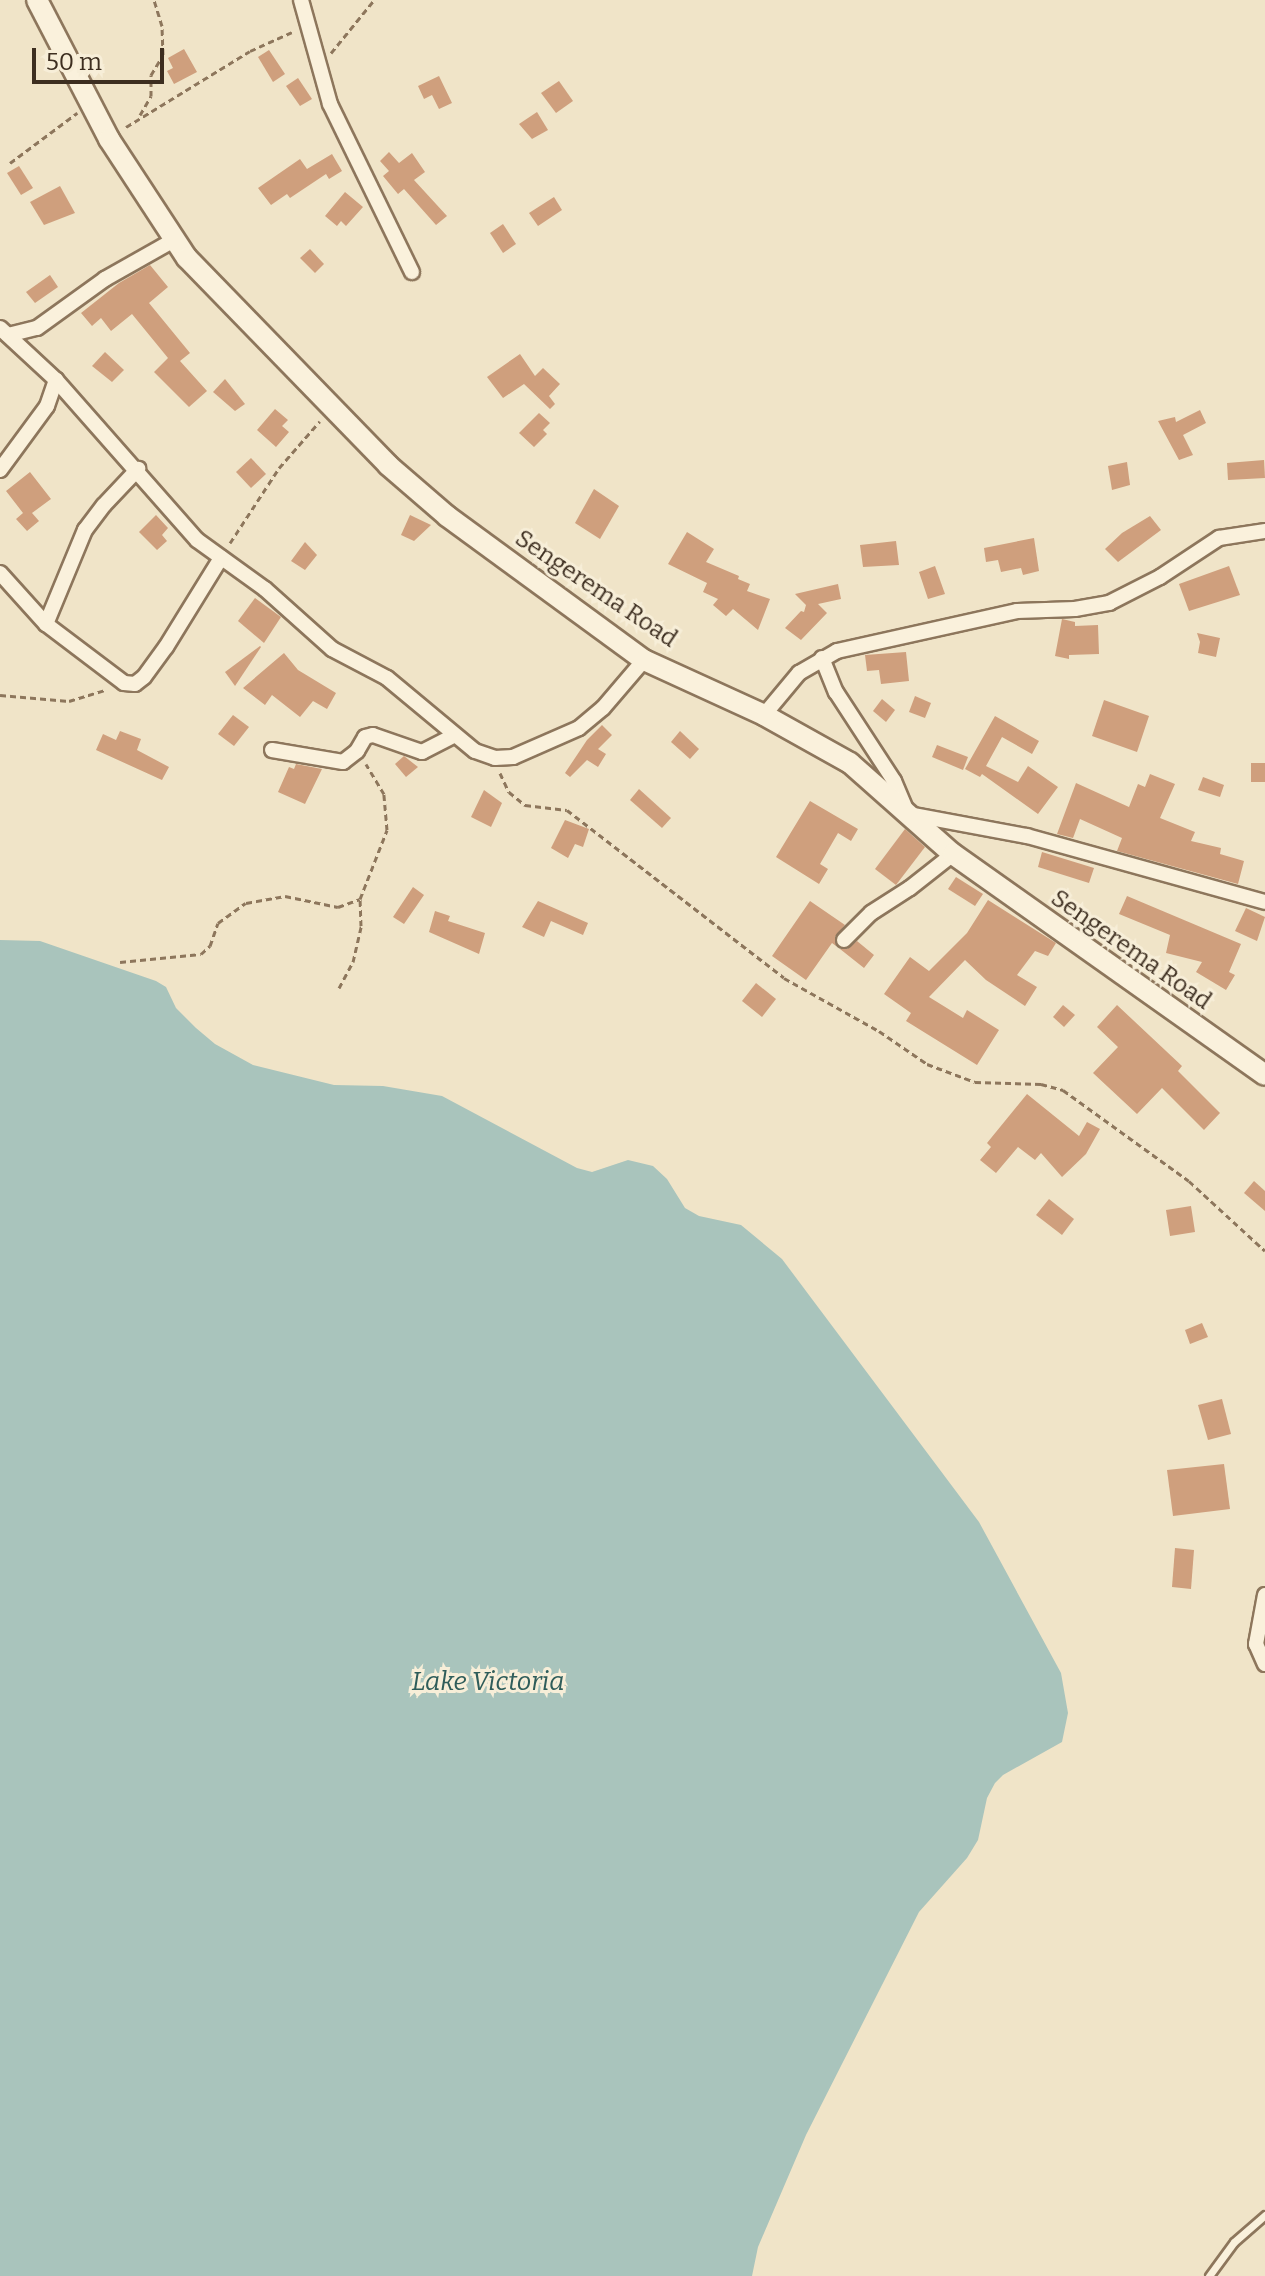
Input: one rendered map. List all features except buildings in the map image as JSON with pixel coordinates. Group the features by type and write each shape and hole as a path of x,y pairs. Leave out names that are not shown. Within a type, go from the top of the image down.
{"main road":[{"name":"Sengerema Road","path":"37,0 109,139 174,240 331,409 447,516 644,660 764,715 850,763 953,854 1265,1075"}],"street":[{"path":"301,0 318,70 341,130 380,201 412,272"},
{"path":"4,332 47,322 105,279 174,240"},
{"path":"4,332 56,380 138,469 197,540 265,589 332,649 387,678 453,736 475,751 495,758 513,757 579,728 603,708 644,660"},
{"path":"0,470 47,406 56,380"},
{"path":"46,624 85,530 138,469"},
{"path":"764,715 799,673 822,658 1017,611 1075,609 1109,603 1160,577 1219,538 1265,531"},
{"path":"0,573 46,624 124,683 135,684 144,677 221,558"},
{"path":"822,658 836,692 894,781 908,814 1027,836 1265,902"},
{"path":"272,750 332,763 343,762 357,751 361,741 373,735 422,752 453,736"},
{"path":"844,940 871,913 953,854"},
{"path":"1265,1595 1256,1644 1265,1664"}],"lane":[{"path":"1209,2276 1234,2242 1265,2215"}],"path":[{"path":"138,118 151,96 151,75 163,55 162,26 154,0"},
{"path":"318,70 374,0"},
{"path":"109,139 138,118 250,51 307,25"},
{"path":"10,163 90,104"},
{"path":"221,558 279,468 331,409"},
{"path":"0,695 69,701 124,683"},
{"path":"339,988 357,945 360,899 387,830 388,809 384,794 357,751"},
{"path":"495,758 503,783 525,805 567,810 784,978 951,1075 975,1082 1041,1084 1063,1090 1189,1181 1265,1251"},
{"path":"120,962 201,954 210,946 224,916 246,903 285,896 338,907 360,899"}],"water":[{"name":"Lake Victoria","path":"0,940 40,941 156,981 166,987 176,1008 196,1028 215,1044 253,1065 334,1085 383,1086 442,1096 577,1168 592,1172 628,1160 653,1166 667,1179 685,1208 699,1216 741,1225 782,1259 979,1522 1061,1673 1068,1713 1062,1742 1003,1775 995,1783 987,1798 978,1840 967,1858 919,1912 806,2135 758,2247 752,2276 0,2276"}]}
